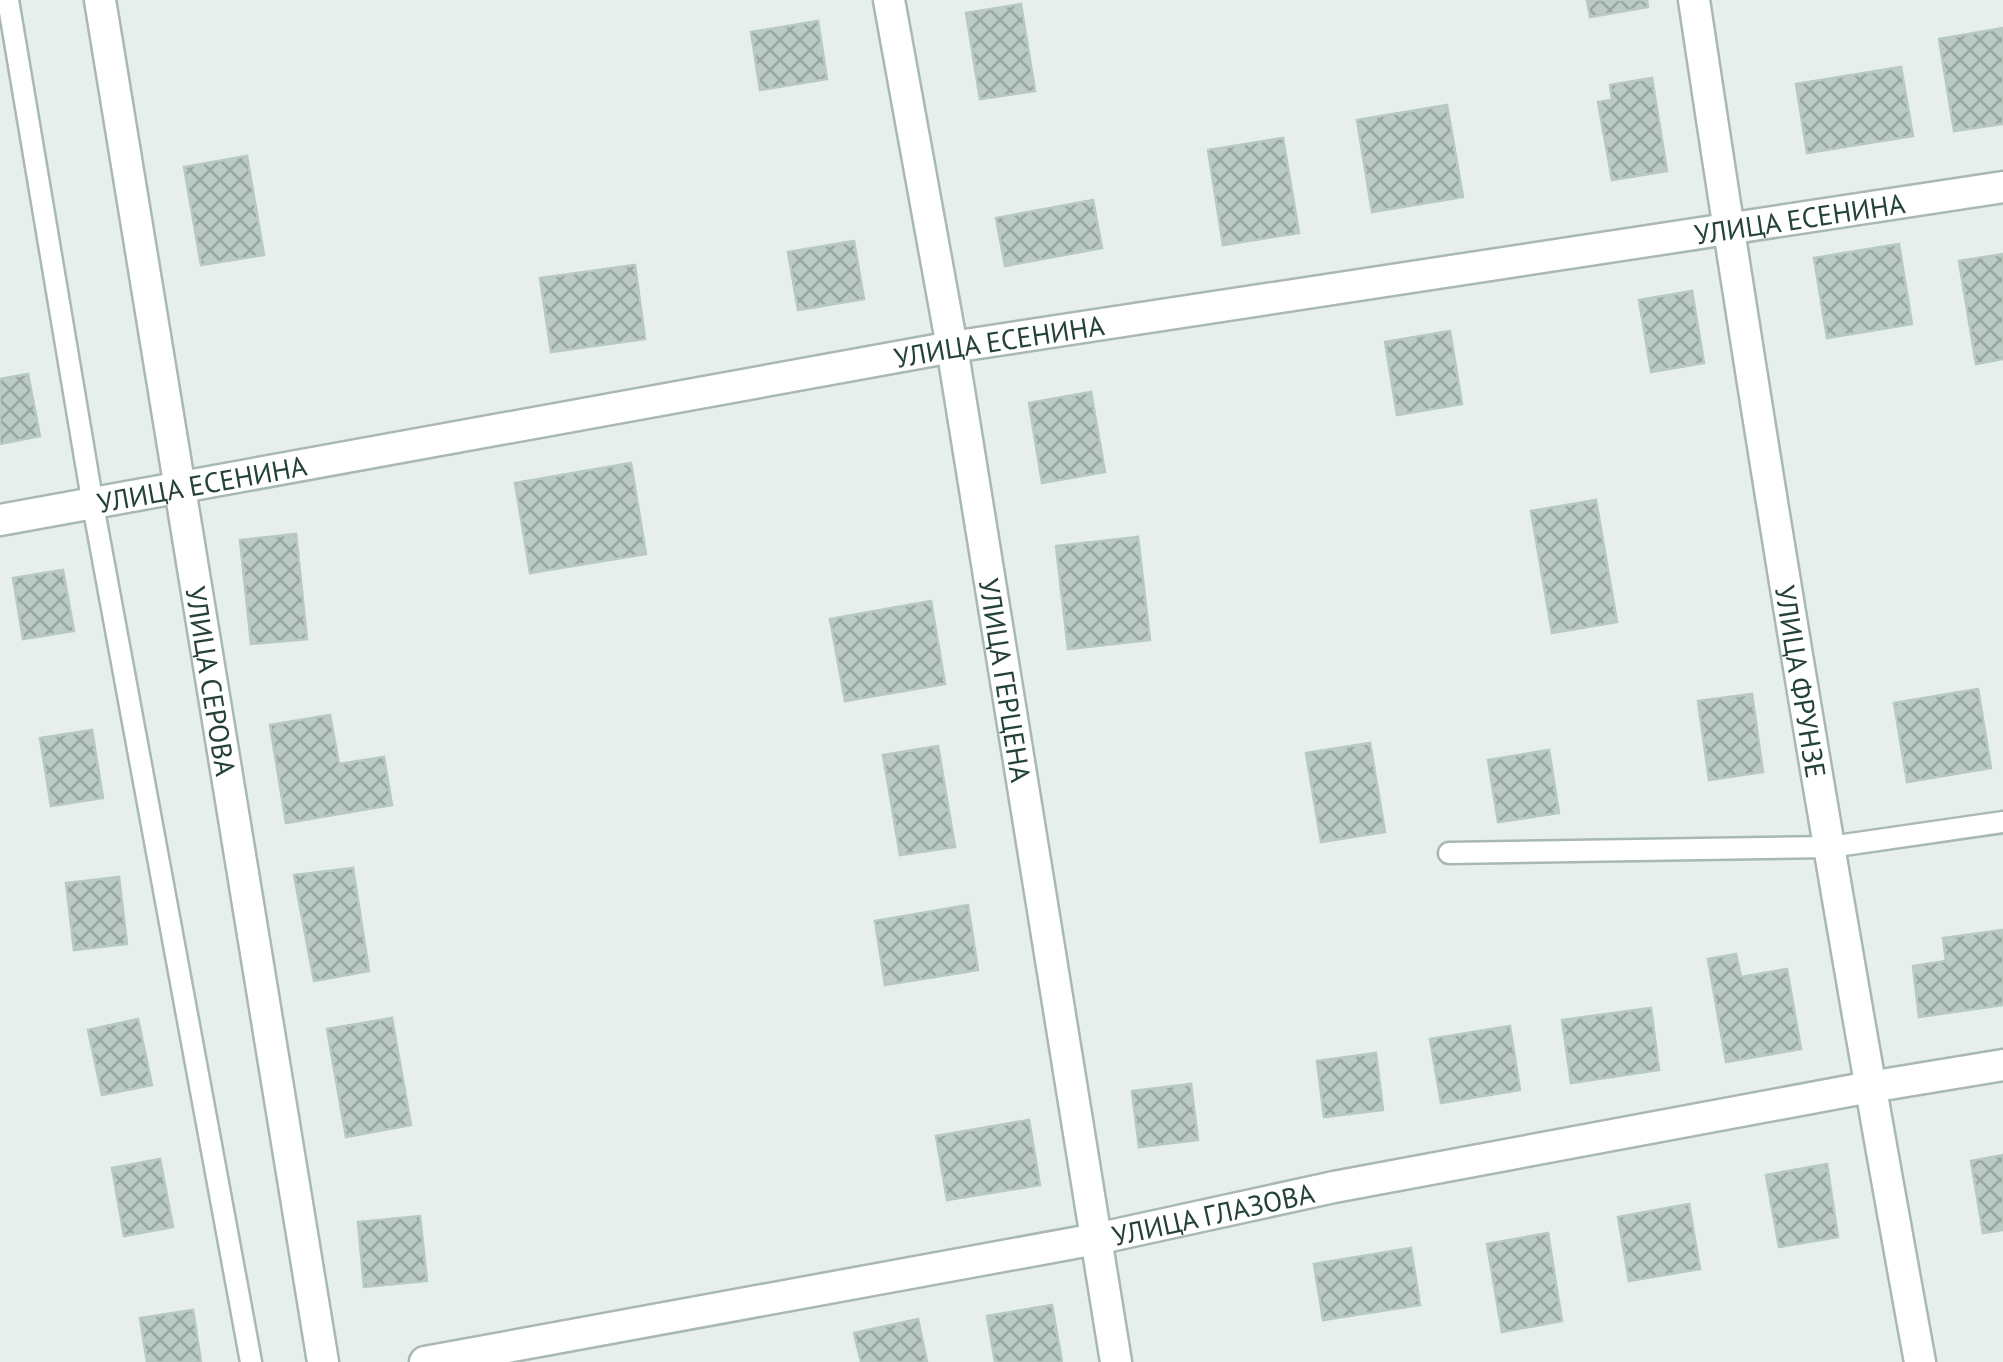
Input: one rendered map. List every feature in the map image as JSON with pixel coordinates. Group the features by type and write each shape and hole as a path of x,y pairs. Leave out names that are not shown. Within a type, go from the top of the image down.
{"street":[{"name":"УЛИЦА СЕРОВА","path":"100,0 323,1362"},
{"name":"УЛИЦА ГЕРЦЕНА","path":"889,0 952,348 1116,1362"},
{"name":"УЛИЦА ФРУНЗЕ","path":"1694,0 1830,847 1920,1362"},
{"name":"УЛИЦА ЕСЕНИНА","path":"0,520 952,348 2003,186"},
{"name":"УЛИЦА ГЛАЗОВА","path":"425,1362 1096,1239 1334,1187 1870,1086 2003,1065"}],"lane":[{"path":"8,0 93,504 250,1362"},
{"path":"1449,852 1830,847 2003,822"}],"building":[{"path":"1587,0 1647,0 1648,7 1590,17"},
{"path":"1021,4 1035,91 980,99 966,13"},
{"path":"818,21 827,79 760,90 751,32"},
{"path":"2003,28 2003,124 1954,131 1939,39"},
{"path":"1901,67 1913,136 1807,153 1796,84"},
{"path":"1652,78 1667,171 1612,180 1598,102 1612,100 1610,85"},
{"path":"1447,105 1463,197 1372,212 1357,120"},
{"path":"1283,138 1299,233 1223,245 1208,150"},
{"path":"247,156 264,255 201,265 184,167"},
{"path":"1093,200 1102,248 1005,266 996,218"},
{"path":"854,241 864,299 798,310 788,252"},
{"path":"1899,244 1912,324 1827,338 1814,258"},
{"path":"2003,254 2003,359 1976,364 1959,261"},
{"path":"635,265 645,339 551,352 540,278"},
{"path":"1692,291 1704,363 1651,372 1639,300"},
{"path":"1450,331 1462,404 1397,415 1385,342"},
{"path":"28,374 40,436 0,444 0,379"},
{"path":"1091,392 1105,472 1042,483 1029,403"},
{"path":"631,463 646,554 530,573 515,483"},
{"path":"1596,500 1617,622 1552,633 1531,511"},
{"path":"296,534 307,639 251,644 240,540"},
{"path":"1138,537 1150,640 1068,649 1056,546"},
{"path":"63,570 74,631 23,639 13,578"},
{"path":"931,601 945,684 845,701 830,619"},
{"path":"1978,689 1991,768 1907,782 1894,703"},
{"path":"1752,694 1763,772 1709,780 1698,701"},
{"path":"330,715 339,764 384,757 392,805 286,823 270,725"},
{"path":"92,730 103,798 51,806 40,738"},
{"path":"1370,743 1385,832 1321,842 1306,753"},
{"path":"938,746 955,847 900,855 883,755"},
{"path":"1549,750 1559,813 1498,822 1488,760"},
{"path":"353,868 369,971 314,981 294,875"},
{"path":"119,877 127,944 74,950 66,883"},
{"path":"968,905 978,970 885,985 875,921"},
{"path":"2003,930 2003,1005 1919,1017 1913,966 1946,961 1943,938"},
{"path":"1736,954 1741,977 1787,969 1801,1049 1726,1062 1708,959"},
{"path":"1651,1008 1659,1070 1571,1083 1562,1020"},
{"path":"392,1018 411,1125 346,1137 327,1029"},
{"path":"138,1019 152,1085 102,1095 88,1030"},
{"path":"1510,1026 1520,1090 1441,1103 1430,1039"},
{"path":"1376,1053 1383,1110 1324,1117 1317,1061"},
{"path":"1191,1084 1198,1140 1139,1147 1132,1091"},
{"path":"1029,1120 1040,1185 947,1200 936,1136"},
{"path":"2003,1155 2003,1230 1983,1233 1971,1161"},
{"path":"160,1159 173,1227 124,1236 112,1168"},
{"path":"1827,1164 1838,1237 1779,1247 1766,1175"},
{"path":"1689,1204 1700,1269 1629,1281 1618,1217"},
{"path":"420,1216 427,1281 364,1287 358,1222"},
{"path":"1548,1233 1562,1321 1502,1332 1487,1244"},
{"path":"1411,1248 1420,1305 1323,1320 1314,1264"},
{"path":"1052,1305 1062,1362 995,1362 987,1316"},
{"path":"193,1310 201,1362 147,1362 140,1318"},
{"path":"918,1319 927,1362 861,1362 854,1333"}]}
